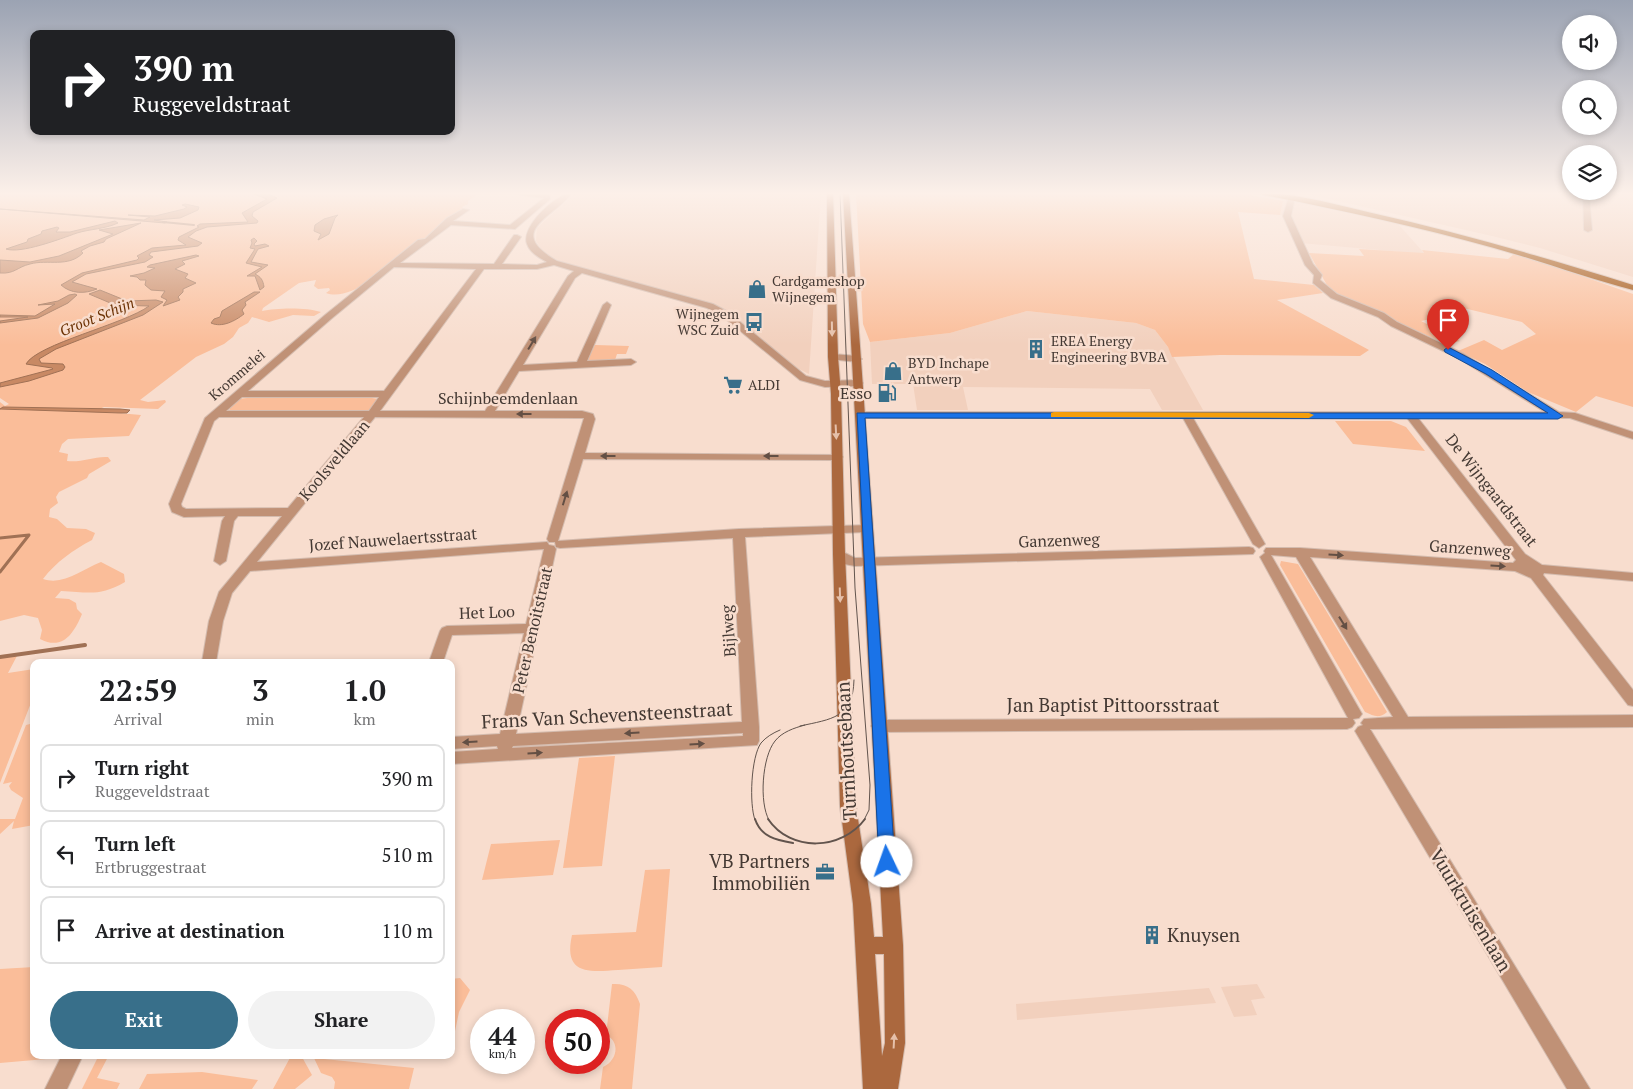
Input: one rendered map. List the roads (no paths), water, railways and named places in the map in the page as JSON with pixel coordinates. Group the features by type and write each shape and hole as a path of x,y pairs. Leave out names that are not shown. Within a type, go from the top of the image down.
{"main road":[{"name":"Turnhoutsebaan","path":"832,244 838,554 849,820 862,904 874,1089"},
{"name":"Turnhoutsebaan","path":"850,244 893,945 895,1043 887,1089"},
{"path":"1486,244 1559,264 1633,288"},
{"path":"1501,244 1633,283"},
{"path":"864,946 893,945"}],"street":[{"name":"Krommelei","path":"290,512 184,513 179,512 175,504 205,427 215,414 328,317 419,244"},
{"path":"496,266 512,244"},
{"path":"531,244 535,250 554,263 693,300 716,308 799,376 814,382 858,384"},
{"path":"1299,244 1309,265 1317,271 1316,281 1330,294 1381,315 1394,324 1460,356 1561,416"},
{"path":"394,265 537,267 554,263"},
{"name":"Koolsveldlaan","path":"210,659 220,606 226,592 372,414 480,266"},
{"path":"488,414 572,276 582,270"},
{"path":"581,364 607,305"},
{"path":"833,360 858,359"},
{"path":"517,368 546,368 597,362 631,362"},
{"path":"237,394 386,394"},
{"name":"Schijnbeemdenlaan","path":"215,414 582,414 589,416 590,419 578,456"},
{"path":"860,415 1561,416 1633,436"},
{"name":"Vuurkruisenlaan","path":"1186,415 1358,723 1579,1089"},
{"name":"De Wijngaardstraat","path":"1412,416 1522,565"},
{"path":"578,456 837,456"},
{"name":"Peter Benoitstraat","path":"505,748 552,544 578,456"},
{"path":"220,561 228,521 234,513"},
{"path":"838,528 866,528"},
{"name":"Jozef Nauwelaertsstraat","path":"246,567 552,544 838,528"},
{"name":"Bijlweg","path":"738,533 751,727"},
{"name":"Ganzenweg","path":"869,562 1261,551 1522,565"},
{"path":"1300,552 1404,723"},
{"path":"838,554 849,561 869,562"},
{"path":"1522,565 1537,571 1633,577"},
{"path":"1537,571 1633,701"},
{"name":"Het Loo","path":"437,659 447,631 532,628"},
{"name":"Jan Baptist Pittoorsstraat","path":"879,726 1633,721"},
{"name":"Frans Van Schevensteenstraat","path":"455,743 505,748 751,741 751,727"},
{"name":"Frans Van Schevensteenstraat","path":"455,757 505,748"},
{"path":"56,1089 71,1059"}],"waterway":[{"path":"0,538 29,535 0,572"},
{"path":"0,657 85,645"}],"tram line":[{"path":"842,244 855,588 870,785 869,810 864,820"},
{"path":"800,726 839,715 850,702 854,680"},
{"path":"769,820 763,792 767,758 775,741 781,735 805,725"},
{"path":"755,820 752,803 755,759 761,743 770,735 780,730"},
{"path":"755,819 765,834 775,839 793,843"},
{"path":"768,819 778,830 790,838 816,843 830,842 843,837 864,820"}],"place":[{"name":"Cardgameshop Wijnegem","path":"757,289"},
{"name":"Wijnegem WSC Zuid","path":"754,322"},
{"name":"EREA Energy Engineering BVBA","path":"1036,349"},
{"name":"BYD Inchape Antwerp","path":"893,371"},
{"name":"ALDI","path":"733,385"},
{"name":"Esso","path":"887,393"},
{"name":"VB Partners Immobiliën","path":"825,872"},
{"name":"Knuysen","path":"1152,935"}],"water label":[{"name":"Groot Schijn","path":"97,317"}]}
